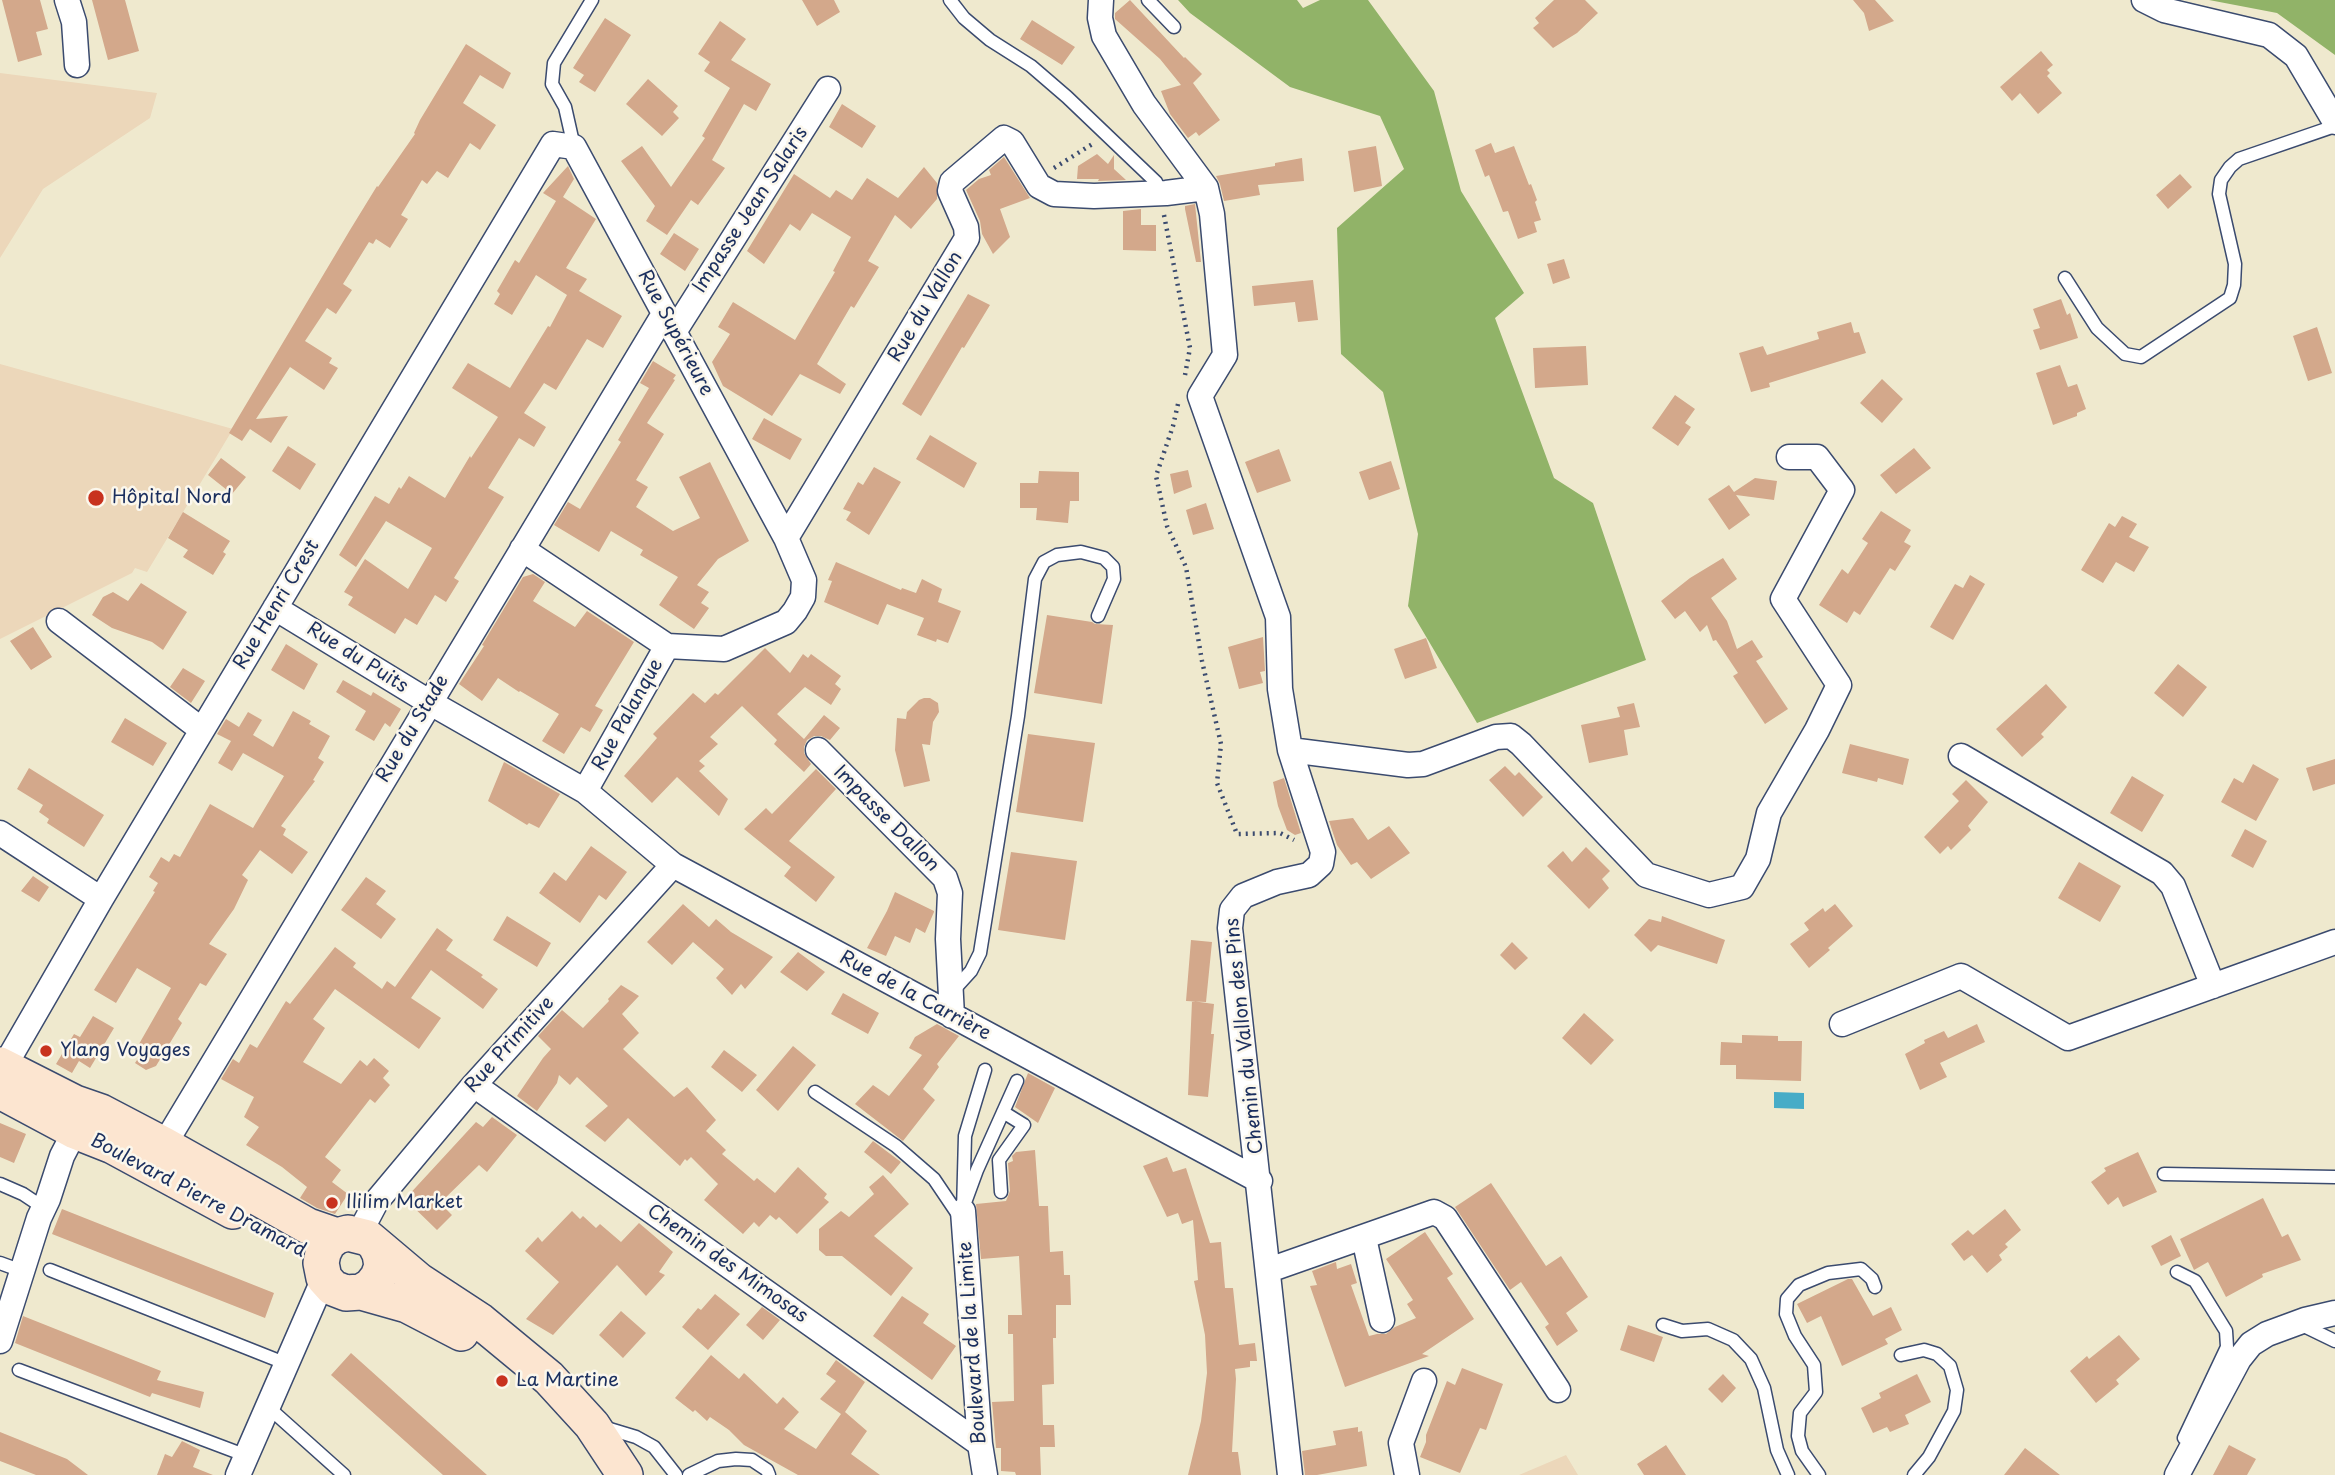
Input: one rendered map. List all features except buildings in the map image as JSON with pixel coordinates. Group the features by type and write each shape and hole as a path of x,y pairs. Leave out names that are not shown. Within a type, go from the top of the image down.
{"street":[{"path":"67,0 74,22 77,65"},
{"path":"1101,0 1100,18 1104,36 1144,104 1206,188 1212,214 1225,355 1200,396 1278,617 1280,689 1290,750 1323,852 1321,864 1304,876"},
{"path":"2144,0 2164,10 2269,35 2296,56 2335,124"},
{"name":"Impasse Jean Salaris","path":"669,323 828,89"},
{"name":"Rue du Vallon","path":"786,538 967,238 966,227 950,191 953,182 1004,138 1012,142 1035,180"},
{"name":"Rue Supérieure","path":"564,145 669,323 786,538"},
{"name":"Rue Henri Crest","path":"1,1074 101,899 275,607 564,145"},
{"path":"1035,180 1039,186 1054,194 1161,193 1206,188"},
{"name":"Rue du Stade","path":"164,1144 522,549 669,323"},
{"path":"1290,750 1408,765 1423,764 1496,737 1511,736 1646,875 1709,895 1742,887 1758,859 1769,813 1817,730 1839,685 1783,599 1842,490 1817,457 1789,457"},
{"name":"Rue Palanque","path":"585,791 667,646 724,649 786,622 795,611 803,597 804,580 786,538"},
{"path":"522,549 667,646"},
{"name":"Rue du Puits","path":"275,607 429,702 585,791"},
{"path":"59,621 202,730"},
{"name":"Impasse Dallon","path":"818,750 945,878 950,893 948,939 952,1005"},
{"path":"1961,756 2161,873 2173,886 2213,986"},
{"name":"Rue de la Carrière","path":"585,791 673,865 952,1005 1259,1181"},
{"path":"0,833 101,899"},
{"name":"Rue Primitive","path":"243,1465 312,1309 346,1263 376,1202 474,1085 673,865"},
{"name":"Chemin du Vallon des Pins","path":"1290,1475 1230,928 1231,910 1242,896 1277,882 1304,876"},
{"path":"1842,1024 1961,976 2068,1038 2335,942"},
{"name":"Boulevard Pierre Dramard","path":"1,1074 101,1112 164,1144 308,1226 346,1263"},
{"name":"Boulevard Pierre Dramard","path":"1,1074 75,1131 113,1146 292,1244 346,1263"},
{"name":"Chemin des Mimosas","path":"474,1085 980,1444"},
{"name":"Boulevard Pierre Dramard","path":"75,1131 88,1125 103,1127 181,1168 193,1172 209,1170"},
{"path":"46,1203 62,1156 75,1131"},
{"path":"0,1341 11,1267 46,1203 75,1161 91,1150 113,1146"},
{"path":"1269,1270 1434,1213 1445,1218 1558,1390"},
{"name":"Boulevard de la Limite","path":"963,1216 980,1444 985,1475"},
{"path":"1364,1238 1382,1320"},
{"path":"346,1263 419,1281 507,1341 549,1378 592,1425 625,1475"},
{"path":"346,1263 407,1305 452,1327 497,1358 548,1402 603,1475"},
{"path":"2177,1475 2239,1359 2251,1344 2267,1334 2335,1313"},
{"path":"1407,1475 1401,1443 1424,1381"}],"lane":[{"path":"564,145 565,107 552,84 554,63 592,0"},
{"path":"950,0 973,26 990,40 1031,66 1156,182 1161,193"},
{"path":"1149,0 1174,27"},
{"path":"2065,278 2097,328 2125,354 2141,357 2230,298 2235,264 2219,194 2221,180 2230,167 2239,159 2335,124"},
{"path":"952,1005 980,953 1018,716 1035,579 1044,562 1057,555 1081,552 1104,558 1112,567 1114,579 1098,617"},
{"path":"963,1216 965,1136 985,1070"},
{"path":"963,1216 977,1170 1017,1081"},
{"path":"815,1092 896,1146 934,1179 963,1216"},
{"path":"1001,1192 999,1160 1024,1125 1003,1112"},
{"path":"2164,1174 2335,1177"},
{"path":"0,1184 46,1203"},
{"path":"1819,1475 1802,1451 1797,1436 1800,1413 1816,1392 1814,1365 1795,1336 1786,1314 1787,1299 1799,1285 1828,1273 1860,1269 1872,1279 1875,1287"},
{"path":"50,1270 287,1364"},
{"path":"2177,1272 2195,1281 2226,1331 2227,1347 2174,1458 2177,1475"},
{"path":"2298,1323 2335,1341"},
{"path":"1663,1325 1682,1331 1708,1329 1733,1340 1751,1359 1764,1388 1777,1450 1787,1475"},
{"path":"1901,1355 1924,1350 1937,1354 1950,1366 1957,1390 1954,1411 1929,1457 1914,1475"},
{"path":"19,1370 243,1465"},
{"path":"268,1408 344,1475"},
{"path":"592,1425 636,1437 654,1447 676,1475"},
{"path":"689,1475 718,1461 736,1459 752,1460 767,1470 769,1475"}],"path":[{"path":"1035,180 1106,136"},
{"path":"1161,193 1190,348 1182,387"},
{"path":"1179,400 1156,476 1167,526 1186,567 1202,661 1221,744 1217,783 1237,835 1280,833 1305,844 1312,852 1302,871 1304,876"}],"shaded area":[{"path":"0,73 157,93 150,118 43,189 0,258"},
{"name":"Hôpital Nord","path":"0,364 233,429 147,572 135,568 132,573 0,639"},
{"path":"1566,1455 1578,1475 1519,1475"}],"green space":[{"path":"1178,0 1297,0 1303,8 1320,0 1368,0 1434,91 1461,191 1524,293 1495,318 1554,478 1593,503 1646,660 1477,723 1408,606 1418,534 1383,392 1341,354 1337,228 1404,169 1380,116 1290,87 1190,13"},
{"path":"2209,0 2335,0 2335,55 2277,13"}],"water":[{"path":"1774,1092 1804,1093 1804,1109 1774,1108"}],"place":[{"name":"Hôpital Nord","path":"96,498"},
{"name":"Ylang Voyages","path":"46,1051"},
{"name":"Ililim Market","path":"332,1203"},
{"name":"La Martine","path":"502,1381"}]}
